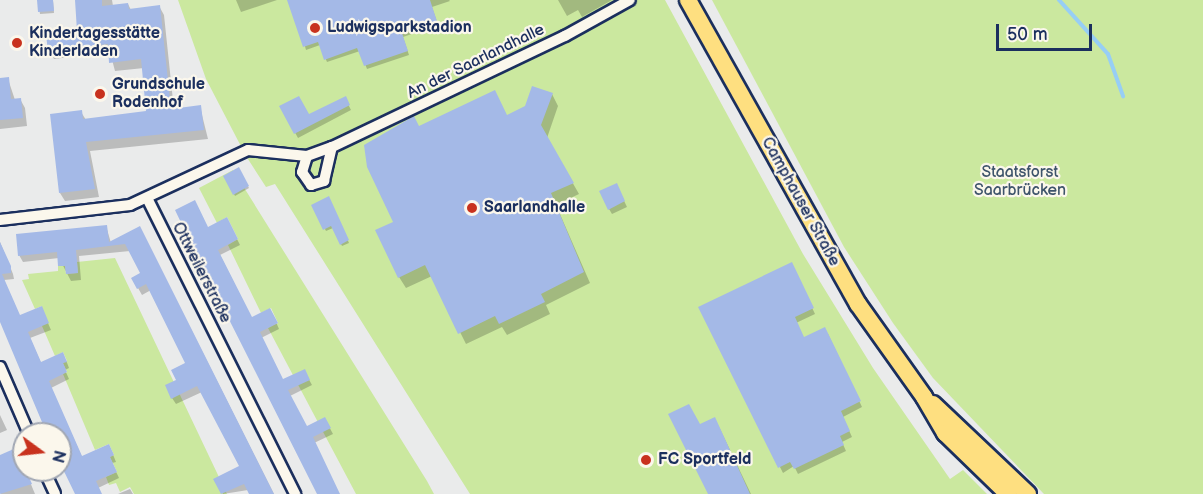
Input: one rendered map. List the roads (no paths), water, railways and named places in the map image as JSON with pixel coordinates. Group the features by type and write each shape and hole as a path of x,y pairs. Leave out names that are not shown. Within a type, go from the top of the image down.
{"main road":[{"name":"Camphauser Straße","path":"688,0 836,269 886,347 924,397 945,434 1008,494"},
{"name":"Camphauser Straße","path":"924,397 1028,494"}],"street":[{"name":"An der Saarlandhalle","path":"148,200 248,150 307,156 333,147 565,36 630,0"},
{"path":"307,156 302,172 311,185 324,181 333,147"},
{"path":"0,220 148,200"},
{"name":"Ottweilerstraße","path":"148,200 295,494"},
{"path":"0,367 24,422"}],"waterway":[{"path":"1059,0 1108,54 1123,96"}],"place":[{"name":"Ludwigsparkstadion","path":"315,28"},
{"name":"Kindertagesstätte Kinderladen","path":"17,43"},
{"name":"Grundschule Rodenhof","path":"100,94"},
{"name":"Saarlandhalle","path":"472,208"},
{"name":"FC Sportfeld","path":"646,460"}],"park label":[{"name":"Staatsforst Saarbrücken","path":"1020,182"}]}
